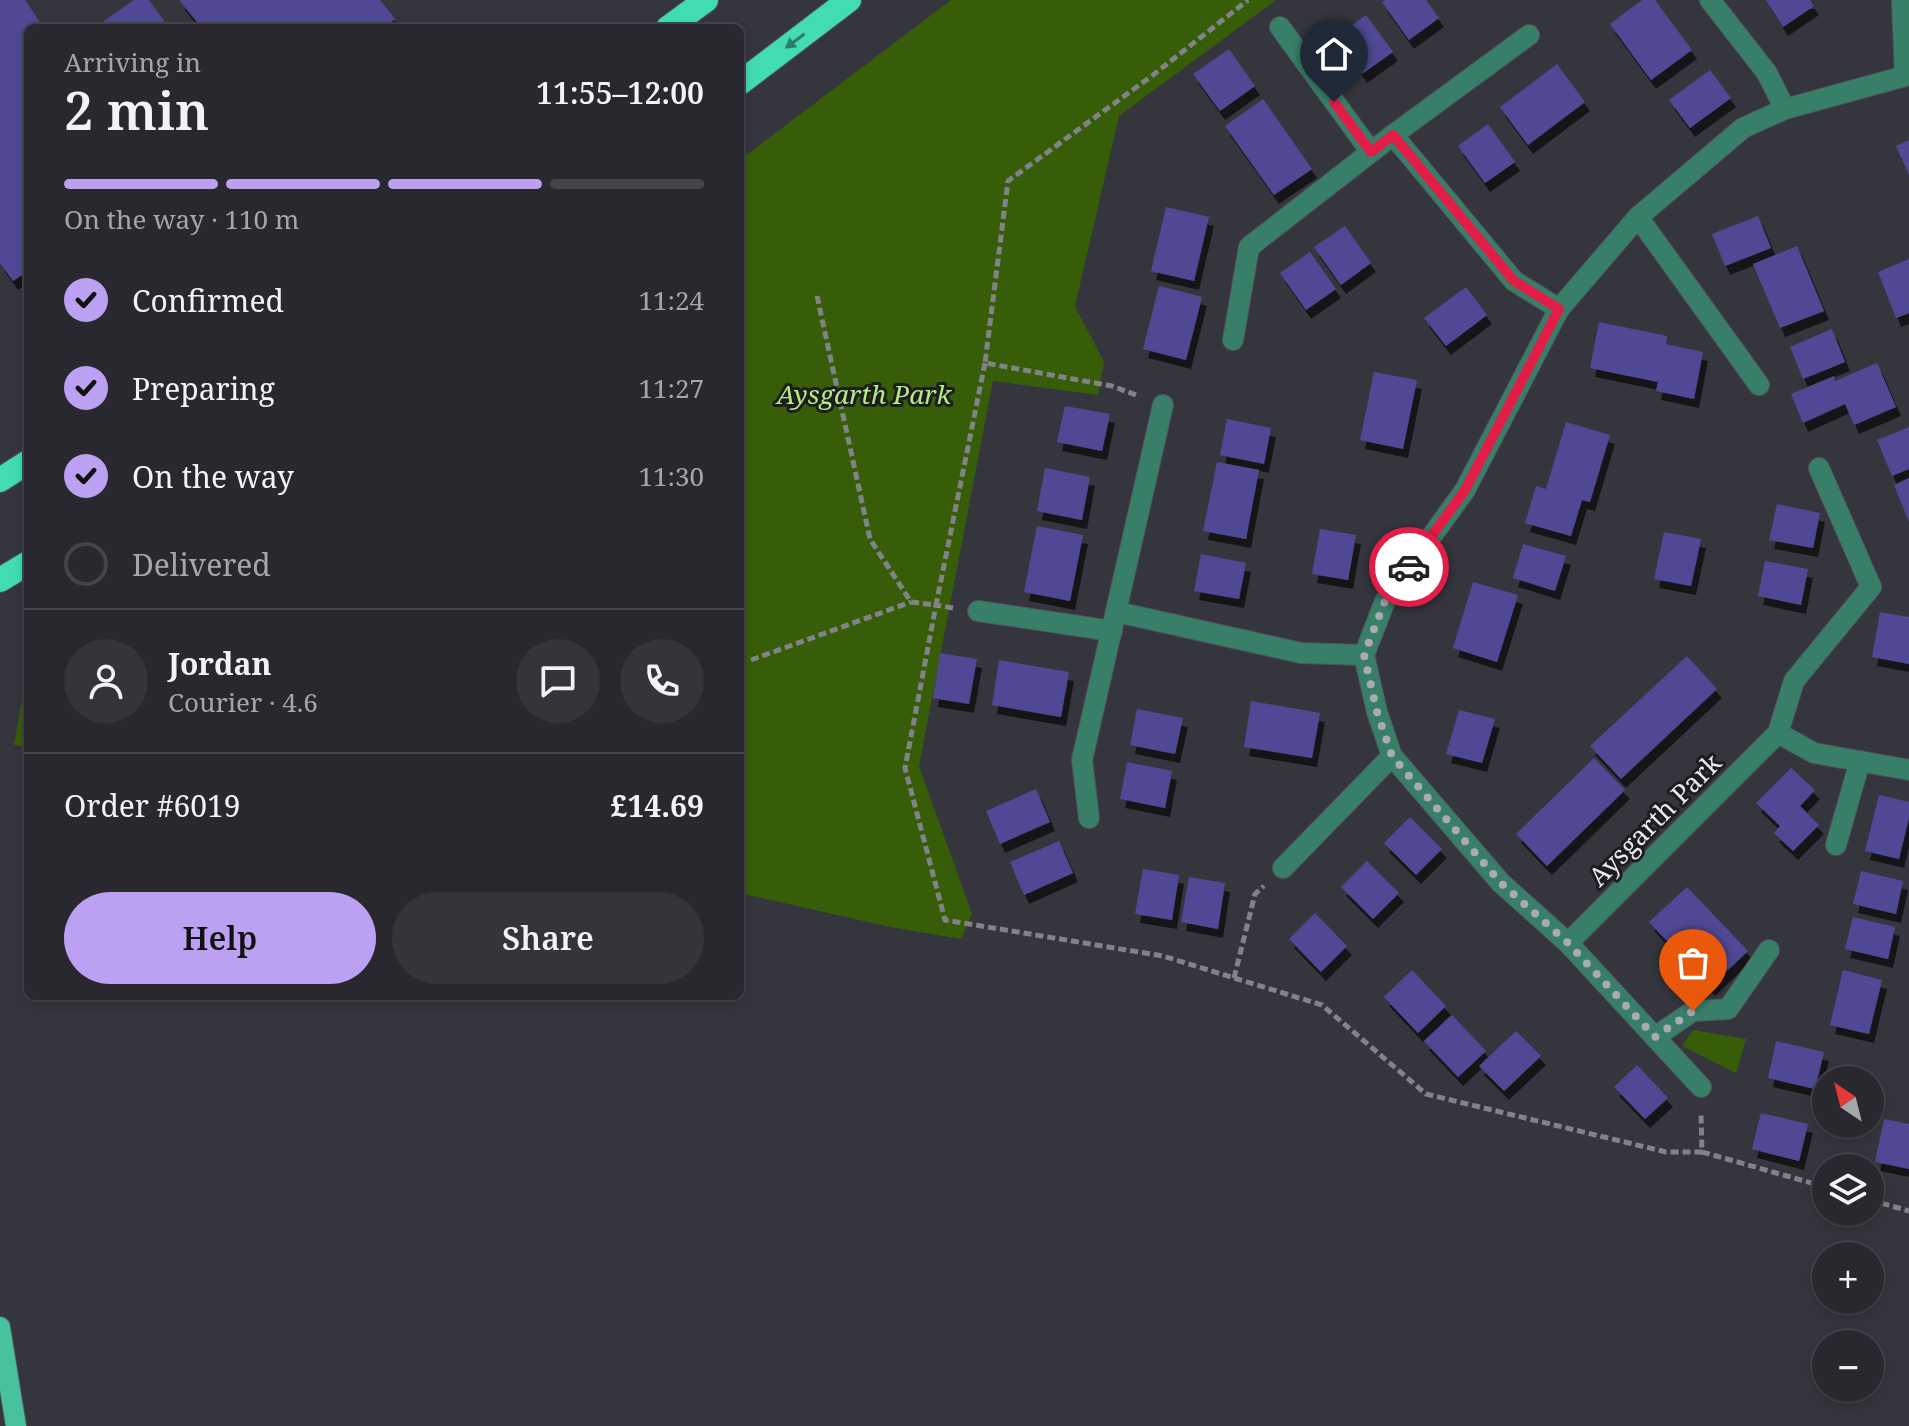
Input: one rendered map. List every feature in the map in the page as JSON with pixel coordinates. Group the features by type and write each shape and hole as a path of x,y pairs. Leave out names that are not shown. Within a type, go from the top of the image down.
{"highway":[{"path":"673,24 706,0"},
{"path":"744,80 849,0"},
{"path":"0,480 24,465"},
{"path":"0,580 24,565"}],"main road":[{"path":"0,1327 16,1426"}],"street":[{"path":"1710,0 1767,73 1785,109"},
{"path":"1701,1087 1568,943 1501,883 1392,756 1377,712 1364,655 1385,601 1465,490 1559,309 1638,217 1743,128 1785,109 1907,75 1902,0"},
{"path":"1280,27 1371,152"},
{"path":"1233,340 1249,247 1529,35"},
{"path":"1393,135 1514,281 1559,309"},
{"path":"1638,217 1759,385"},
{"path":"1089,818 1082,760 1163,405"},
{"name":"Aysgarth Park","path":"1568,943 1778,733 1794,681 1871,587 1819,468"},
{"path":"978,611 1115,622 1301,653 1364,655"},
{"path":"1778,733 1814,753 1909,770"},
{"path":"1283,868 1392,756"},
{"path":"1836,845 1860,761"},
{"path":"1655,1037 1693,1011 1728,1009 1769,950"}],"path":[{"path":"1248,0 1153,75 1008,181 985,363 905,768 945,920 1163,956 1322,1005 1426,1094 1666,1152 1702,1152 1812,1183"},
{"path":"817,296 870,539 911,602"},
{"path":"985,363 1112,386 1163,405"},
{"path":"751,660 911,602 936,605"},
{"path":"1234,978 1255,894 1283,868"},
{"path":"1701,1087 1702,1152"},
{"path":"1884,1204 1909,1211"}],"green space":[{"name":"Aysgarth Park","path":"951,0 1276,0 1119,116 1075,306 1104,362 1098,395 993,381 919,766 972,914 961,939 890,927 744,894 744,157"},
{"path":"24,688 24,746 14,745"},
{"path":"1693,1030 1746,1039 1736,1073 1682,1046"}],"building":[{"path":"0,0 25,0 41,24 24,24 24,274 13,281 0,263"},
{"path":"134,0 149,0 166,24 100,24"},
{"path":"179,0 380,0 395,19 389,24 199,24"},
{"path":"1426,0 1439,18 1409,40 1382,2"},
{"path":"1642,0 1655,0 1692,50 1651,80 1610,24"},
{"path":"1766,0 1810,0 1814,6 1783,27"},
{"path":"1366,15 1393,52 1362,74 1336,37"},
{"path":"1229,49 1255,86 1220,111 1193,74"},
{"path":"1557,64 1585,102 1528,145 1500,107"},
{"path":"1710,70 1731,98 1690,128 1669,100"},
{"path":"1263,99 1312,169 1274,195 1225,126"},
{"path":"1488,124 1515,162 1485,183 1458,146"},
{"path":"1909,140 1909,175 1896,146"},
{"path":"1166,207 1209,217 1194,281 1151,271"},
{"path":"1758,216 1771,248 1725,266 1712,234"},
{"path":"1345,226 1371,263 1341,285 1314,247"},
{"path":"1797,246 1824,311 1780,328 1753,264"},
{"path":"1310,252 1336,289 1306,310 1280,273"},
{"path":"1909,259 1909,313 1896,318 1878,272"},
{"path":"1159,286 1202,297 1186,360 1143,349"},
{"path":"1466,287 1487,315 1446,346 1424,318"},
{"path":"1599,322 1667,336 1666,344 1703,352 1694,399 1656,391 1658,382 1590,368"},
{"path":"1832,329 1845,362 1803,379 1790,347"},
{"path":"1877,363 1896,407 1854,425 1845,404 1803,423 1791,394 1834,376 1835,381"},
{"path":"1374,372 1417,380 1403,449 1360,440"},
{"path":"1065,406 1110,414 1102,451 1057,442"},
{"path":"1227,419 1271,428 1264,464 1220,455"},
{"path":"1566,422 1610,435 1590,502 1582,500 1571,536 1525,523 1536,486 1546,489"},
{"path":"1909,427 1909,469 1892,476 1877,440"},
{"path":"1217,462 1259,470 1246,539 1203,531"},
{"path":"1045,468 1090,477 1082,520 1037,511"},
{"path":"1909,478 1909,522 1894,485"},
{"path":"1777,504 1820,513 1813,548 1769,540"},
{"path":"1037,526 1083,535 1070,601 1024,592"},
{"path":"1320,529 1356,535 1348,580 1312,574"},
{"path":"1664,532 1701,539 1691,586 1654,579"},
{"path":"1523,544 1566,556 1555,591 1513,578"},
{"path":"1201,554 1246,563 1239,599 1194,591"},
{"path":"1765,561 1808,569 1801,605 1758,596"},
{"path":"1473,582 1518,595 1497,662 1453,648"},
{"path":"1880,612 1909,617 1909,664 1872,657"},
{"path":"940,653 977,659 969,704 933,698"},
{"path":"1687,656 1717,689 1621,779 1590,746"},
{"path":"999,660 1069,672 1061,717 992,705"},
{"path":"1251,701 1320,713 1312,758 1244,747"},
{"path":"1137,709 1183,718 1175,754 1130,745"},
{"path":"1459,710 1495,719 1482,763 1446,754"},
{"path":"1594,758 1625,790 1547,866 1516,834"},
{"path":"1127,762 1172,771 1165,808 1120,799"},
{"path":"1791,768 1815,790 1800,806 1819,825 1793,851 1774,833 1780,826 1756,803"},
{"path":"1036,789 1050,822 1000,844 986,811"},
{"path":"1879,795 1909,802 1909,818 1899,859 1865,851"},
{"path":"1410,817 1442,849 1416,875 1384,843"},
{"path":"1059,841 1073,873 1024,895 1010,862"},
{"path":"1367,861 1399,893 1373,919 1341,887"},
{"path":"1143,869 1179,875 1172,920 1135,914"},
{"path":"1861,871 1903,881 1896,914 1853,904"},
{"path":"1189,877 1225,883 1218,929 1181,922"},
{"path":"1687,887 1748,951 1710,987 1649,922"},
{"path":"1315,913 1347,946 1321,972 1289,939"},
{"path":"1853,917 1895,927 1888,959 1845,949"},
{"path":"1412,970 1446,1006 1418,1033 1384,997"},
{"path":"1843,970 1882,980 1869,1034 1830,1025"},
{"path":"1452,1015 1486,1051 1458,1077 1424,1041"},
{"path":"1516,1031 1541,1056 1504,1091 1479,1066"},
{"path":"1776,1041 1824,1052 1821,1066 1812,1066 1812,1088 1768,1078"},
{"path":"1637,1065 1668,1098 1645,1119 1614,1087"},
{"path":"1761,1113 1808,1124 1799,1161 1752,1149"},
{"path":"1884,1119 1909,1124 1909,1169 1884,1164 1884,1154 1877,1154 1880,1138 1884,1138"}],"way so far":[{"path":"1409,567 1385,601 1364,655 1377,712 1392,756 1501,883 1568,943 1655,1037 1693,1011"}],"route":[{"path":"1334,102 1371,152 1393,135 1514,281 1559,309 1465,490 1409,567"}]}
